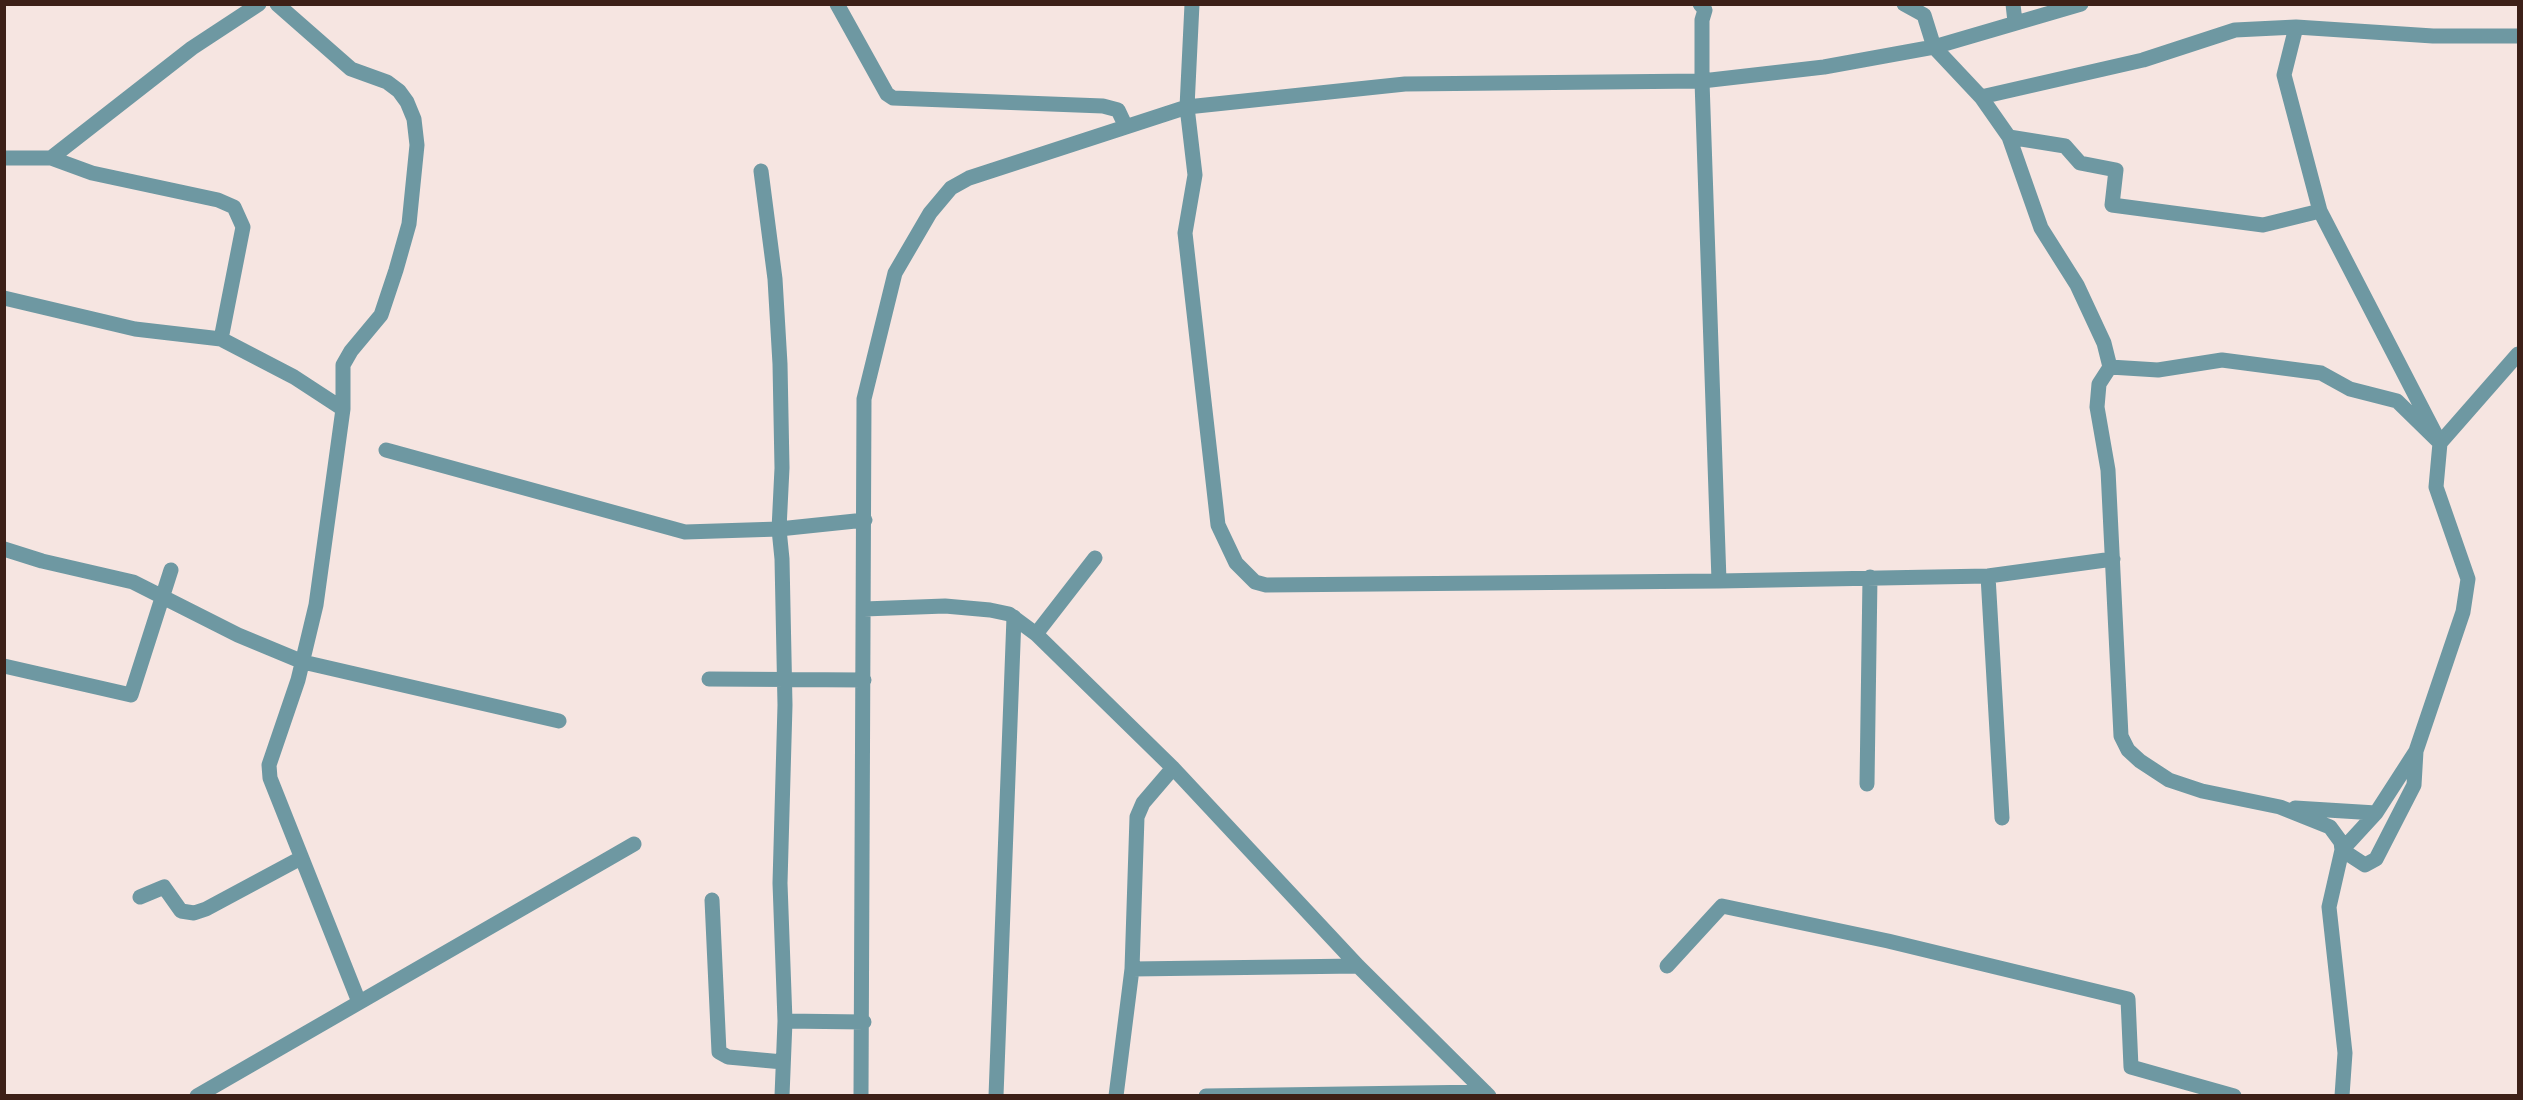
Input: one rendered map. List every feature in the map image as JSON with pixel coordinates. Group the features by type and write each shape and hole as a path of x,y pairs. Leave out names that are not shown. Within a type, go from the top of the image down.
{"street":[{"path":"51,158 192,48 259,4"},
{"path":"277,4 351,69 387,82 399,91 407,102 414,119 417,145 409,224 381,315 351,351 344,365 343,409 316,605 303,662 269,765 270,778 359,1002"},
{"path":"837,4 887,93 893,98 1103,106 1118,110 1126,127"},
{"path":"1192,4 1187,106 1195,175 1185,233 1218,525 1236,563 1247,577 1255,582 1266,585 1988,576 2113,559"},
{"path":"1700,4 1705,10 1702,20 1702,81 1719,581"},
{"path":"1904,4 1924,15 1934,47 1981,96 2009,137 2041,228 2090,312 2104,343 2110,368 2099,384 2097,407 2108,470 2118,727 2128,750 2152,771 2169,780 2202,791 2280,807 2376,813"},
{"path":"2013,4 2015,22"},
{"path":"861,1095 864,1022 864,399 895,273 930,213 951,189 969,178 1187,106 1405,84 1702,81 1824,67 1934,47 2081,4"},
{"path":"1981,96 2143,60 2235,30 2296,27 2433,36 2518,36"},
{"path":"2296,27 2284,75 2302,151 2320,211 2440,443 2436,487 2468,579 2467,596 2416,752 2414,785 2376,859 2366,866 2342,850"},
{"path":"2009,137 2065,146 2080,163 2116,170 2112,205 2263,225 2320,211"},
{"path":"4,158 51,158 92,174 218,200 234,207 243,227 221,339"},
{"path":"761,171 775,279 780,364 782,468 778,529 782,559 785,681 780,883 785,1021 782,1095"},
{"path":"4,298 135,329 221,339 294,377 343,409"},
{"path":"2440,443 2518,354"},
{"path":"2110,368 2158,370 2222,360 2321,373 2350,388 2397,401 2440,443"},
{"path":"386,450 685,532 778,529 865,520"},
{"path":"4,549 42,561 133,582 238,635 303,662 559,721"},
{"path":"1036,634 1095,558"},
{"path":"4,666 131,695 171,570"},
{"path":"1988,576 2002,818"},
{"path":"1867,784 1870,577"},
{"path":"864,609 972,607 1014,617 1036,634 1173,768 1358,966 1487,1094"},
{"path":"996,1095 1014,617"},
{"path":"709,680 864,680"},
{"path":"2342,850 2376,813 2416,752"},
{"path":"1116,1095 1132,969 1137,817 1143,803 1173,768"},
{"path":"2280,807 2330,827 2339,837 2342,850 2329,908 2345,1053 2341,1095"},
{"path":"202,1094 634,844"},
{"path":"140,897 164,887 182,911 194,913 206,909 301,858"},
{"path":"712,900 719,1052 728,1057 783,1062"},
{"path":"1667,966 1722,906 1888,941 2128,999 2131,1067 2234,1095"},
{"path":"1132,969 1358,966"},
{"path":"785,1021 864,1022"},
{"path":"1206,1095 1487,1094"}]}
